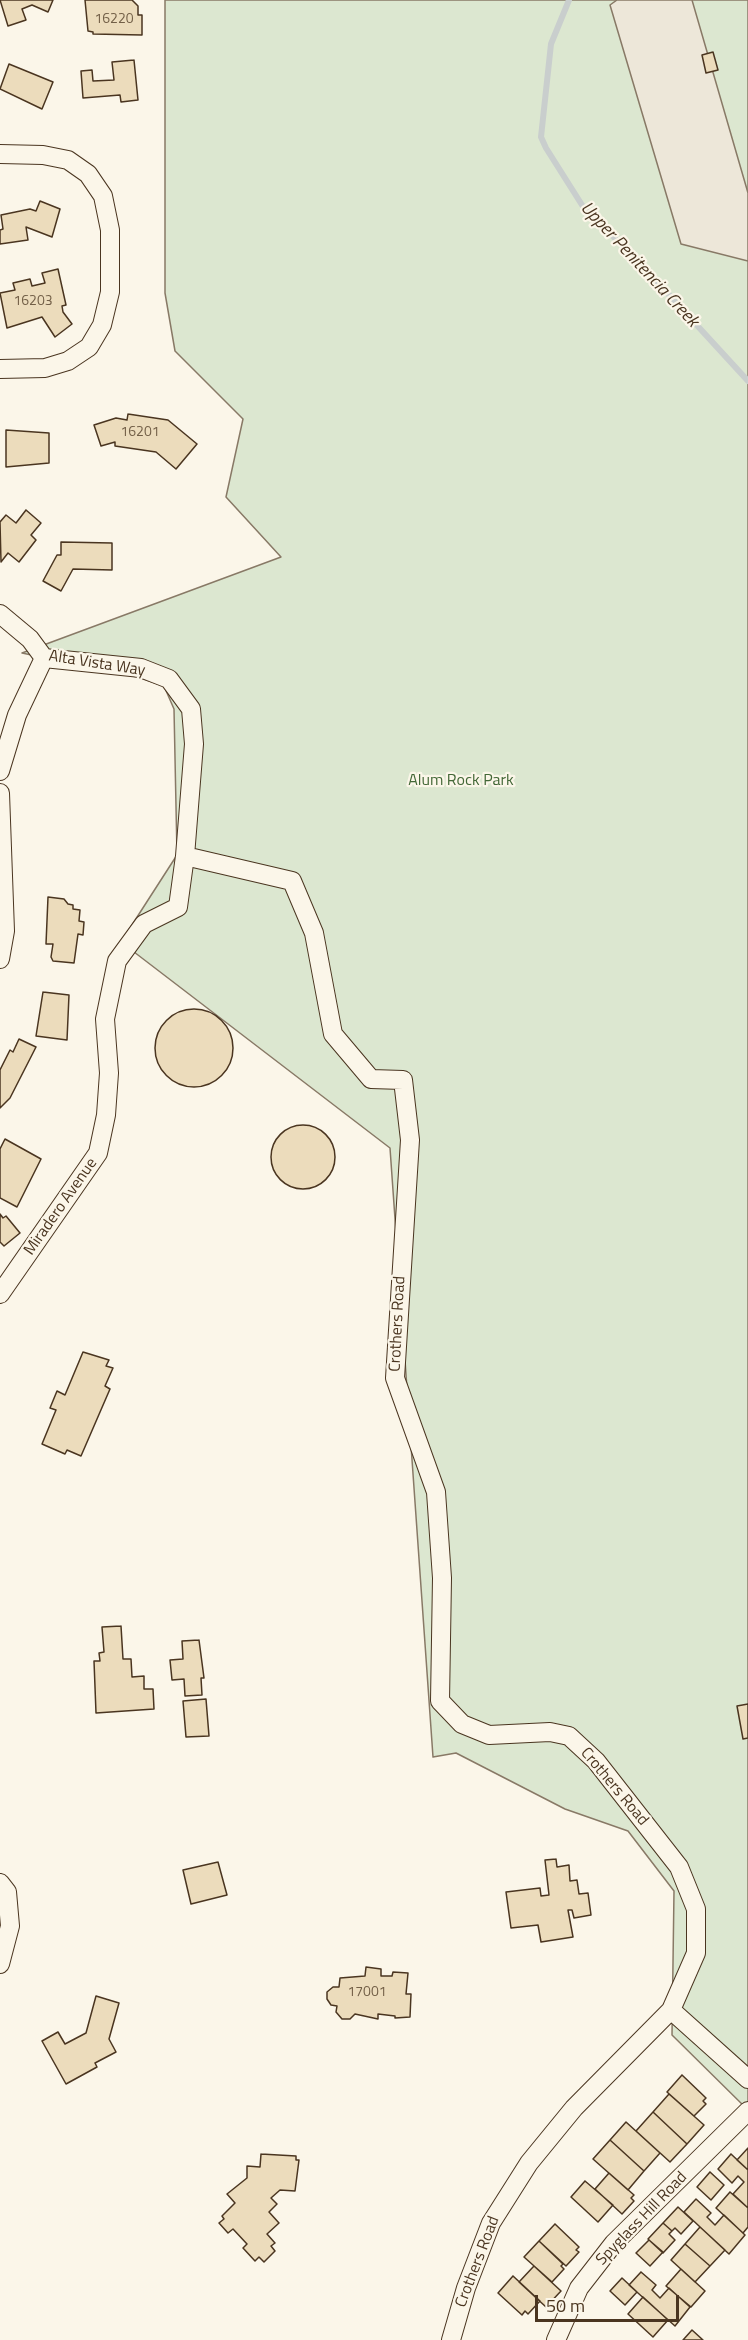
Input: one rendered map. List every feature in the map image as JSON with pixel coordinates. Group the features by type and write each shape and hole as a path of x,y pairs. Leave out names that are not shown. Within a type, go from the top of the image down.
{"street":[{"path":"0,154 43,155 68,160 88,174 104,196 110,230 110,292 102,325 89,347 68,361 45,368 0,369"},
{"name":"Alta Vista Way","path":"0,614 30,639 44,658 141,668 169,679 190,709 194,744 185,856"},
{"path":"0,771 17,715 44,658"},
{"path":"0,793 5,931 0,959"},
{"name":"Crothers Road","path":"185,856 291,881 314,933 333,1034 371,1079 403,1080 410,1140 395,1378 436,1492 442,1578 440,1701 462,1724 489,1735 550,1732 569,1736 596,1761 679,1867 696,1909 696,1953 671,2010 574,2108 530,2163 490,2223 466,2288 451,2340"},
{"name":"Miradero Avenue","path":"0,1294 99,1153 106,1115 109,1073 105,1019 117,961 144,924 178,907 185,856"},
{"path":"0,1883 7,1892 10,1926 0,1964"},
{"path":"671,2010 748,2079"},
{"name":"Spyglass Hill Road","path":"556,2340 579,2288 614,2243 748,2111"}],"green space":[{"name":"Alum Rock Park","path":"165,0 748,0 748,2110 672,2035 674,1891 628,1831 565,1809 456,1753 433,1757 390,1148 121,942 177,855 174,709 164,686 137,677 22,653 281,557 226,497 243,419 175,351 165,293"}],"shaded area":[{"path":"617,0 692,0 748,193 748,261 681,244 610,5"}],"building":[{"path":"0,0 53,0 48,12 32,5 22,9 26,20 8,26"},
{"path":"85,0 132,0 138,6 138,15 142,15 142,35 93,34 88,31"},
{"path":"713,52 718,70 706,73 702,55"},
{"path":"134,60 138,100 121,102 120,95 83,98 81,71 92,70 93,81 114,80 112,62"},
{"path":"9,64 53,82 42,109 0,89"},
{"path":"40,201 60,209 52,237 26,227 28,240 0,244 0,230 3,229 1,215 30,209 36,211"},
{"path":"58,269 66,305 62,306 63,312 72,324 55,337 42,317 7,328 0,293 15,290 13,283 30,279 32,286 45,283 42,273"},
{"path":"128,414 168,420 197,444 176,469 156,452 115,446 115,442 101,446 94,425 116,418 127,420"},
{"path":"6,430 49,433 49,463 6,467"},
{"path":"26,510 41,523 31,535 36,540 19,562 8,553 1,562 0,522 6,515 16,523"},
{"path":"61,542 112,543 112,570 73,569 61,591 43,581 57,555 61,555"},
{"path":"48,897 64,899 68,904 73,905 73,909 80,910 79,921 84,922 83,935 78,934 74,963 53,961 51,957 53,944 46,944"},
{"path":"43,992 69,995 67,1040 36,1036"},
{"path":"194,1009 209,1012 221,1021 230,1033 233,1048 230,1063 221,1075 209,1084 194,1087 179,1084 167,1075 158,1063 155,1048 158,1033 167,1021 179,1012"},
{"path":"19,1039 36,1047 10,1098 0,1108 0,1070 10,1050 13,1052"},
{"path":"303,1125 321,1130 326,1134 330,1139 335,1157 330,1175 326,1180 321,1184 303,1189 285,1184 280,1180 276,1175 271,1157 276,1139 280,1134 285,1130"},
{"path":"5,1139 41,1159 17,1207 0,1198 0,1149"},
{"path":"0,1214 3,1218 6,1216 20,1233 4,1246 0,1242"},
{"path":"83,1352 109,1360 106,1366 113,1368 105,1386 110,1389 81,1456 67,1450 65,1454 42,1444 56,1410 50,1408 57,1391 65,1395"},
{"path":"121,1626 123,1659 131,1659 132,1677 144,1676 144,1689 153,1689 154,1709 96,1713 94,1661 100,1661 99,1653 104,1652 102,1627"},
{"path":"199,1640 204,1678 201,1678 202,1695 185,1696 184,1679 172,1680 170,1660 183,1659 182,1641"},
{"path":"206,1699 209,1736 186,1737 183,1701"},
{"path":"748,1704 748,1738 743,1739 737,1706"},
{"path":"556,1859 557,1867 569,1865 570,1881 577,1880 579,1894 588,1893 591,1915 574,1918 572,1910 568,1910 573,1937 541,1942 538,1925 511,1928 506,1892 540,1888 541,1896 549,1895 545,1860"},
{"path":"218,1862 227,1895 191,1904 183,1870"},
{"path":"366,1967 381,1969 381,1976 392,1976 393,1972 408,1973 406,1994 411,1994 410,2017 395,2018 395,2016 378,2014 378,2019 355,2014 350,2019 342,2019 336,2012 337,2006 331,2005 327,1999 327,1992 333,1987 339,1987 340,1978 365,1976"},
{"path":"96,1996 119,2003 109,2039 116,2052 95,2063 97,2067 66,2084 42,2041 58,2032 65,2044 86,2033"},
{"path":"682,2075 706,2098 703,2101 706,2104 694,2116 667,2092"},
{"path":"669,2094 704,2125 687,2144 653,2112"},
{"path":"653,2112 687,2144 670,2162 636,2131"},
{"path":"626,2122 660,2153 644,2171 610,2140"},
{"path":"610,2140 644,2171 628,2190 593,2159"},
{"path":"748,2148 748,2170 737,2160"},
{"path":"261,2154 296,2156 296,2160 299,2160 295,2191 280,2190 271,2198 277,2204 269,2212 279,2223 267,2234 275,2243 271,2246 275,2251 264,2262 259,2257 255,2261 243,2248 247,2244 233,2229 228,2233 219,2223 224,2219 222,2216 235,2203 227,2194 247,2178 247,2166 260,2167"},
{"path":"731,2154 748,2170 748,2208 733,2194 744,2182 738,2176 732,2183 718,2169"},
{"path":"710,2172 724,2185 711,2200 697,2187"},
{"path":"609,2173 634,2195 631,2198 634,2201 622,2214 595,2189"},
{"path":"585,2181 613,2205 598,2222 571,2197"},
{"path":"730,2192 748,2208 748,2227 743,2233 716,2208"},
{"path":"696,2199 711,2213 707,2217 715,2225 724,2215 745,2235 729,2254 684,2212"},
{"path":"678,2207 693,2221 681,2234 675,2228 672,2231 663,2223"},
{"path":"663,2223 672,2231 669,2234 675,2240 663,2253 648,2239"},
{"path":"555,2224 579,2247 576,2250 579,2252 566,2266 539,2241"},
{"path":"700,2227 725,2250 710,2266 685,2244"},
{"path":"649,2240 663,2252 650,2266 636,2253"},
{"path":"539,2241 563,2264 561,2266 564,2269 552,2282 524,2257"},
{"path":"685,2244 710,2266 695,2282 671,2260"},
{"path":"534,2266 561,2291 546,2307 519,2282"},
{"path":"681,2269 705,2291 691,2307 666,2286"},
{"path":"641,2272 656,2285 652,2290 660,2298 669,2288 690,2307 675,2326 629,2285"},
{"path":"513,2276 540,2301 528,2314 525,2311 522,2315 498,2293"},
{"path":"622,2278 637,2292 625,2305 610,2291"},
{"path":"643,2297 668,2320 653,2337 628,2314"},
{"path":"692,2330 703,2340 683,2340"}],"waterway":[{"name":"Upper Penitencia Creek","path":"569,0 551,44 541,137 546,148 582,205 649,273 748,381"}]}
